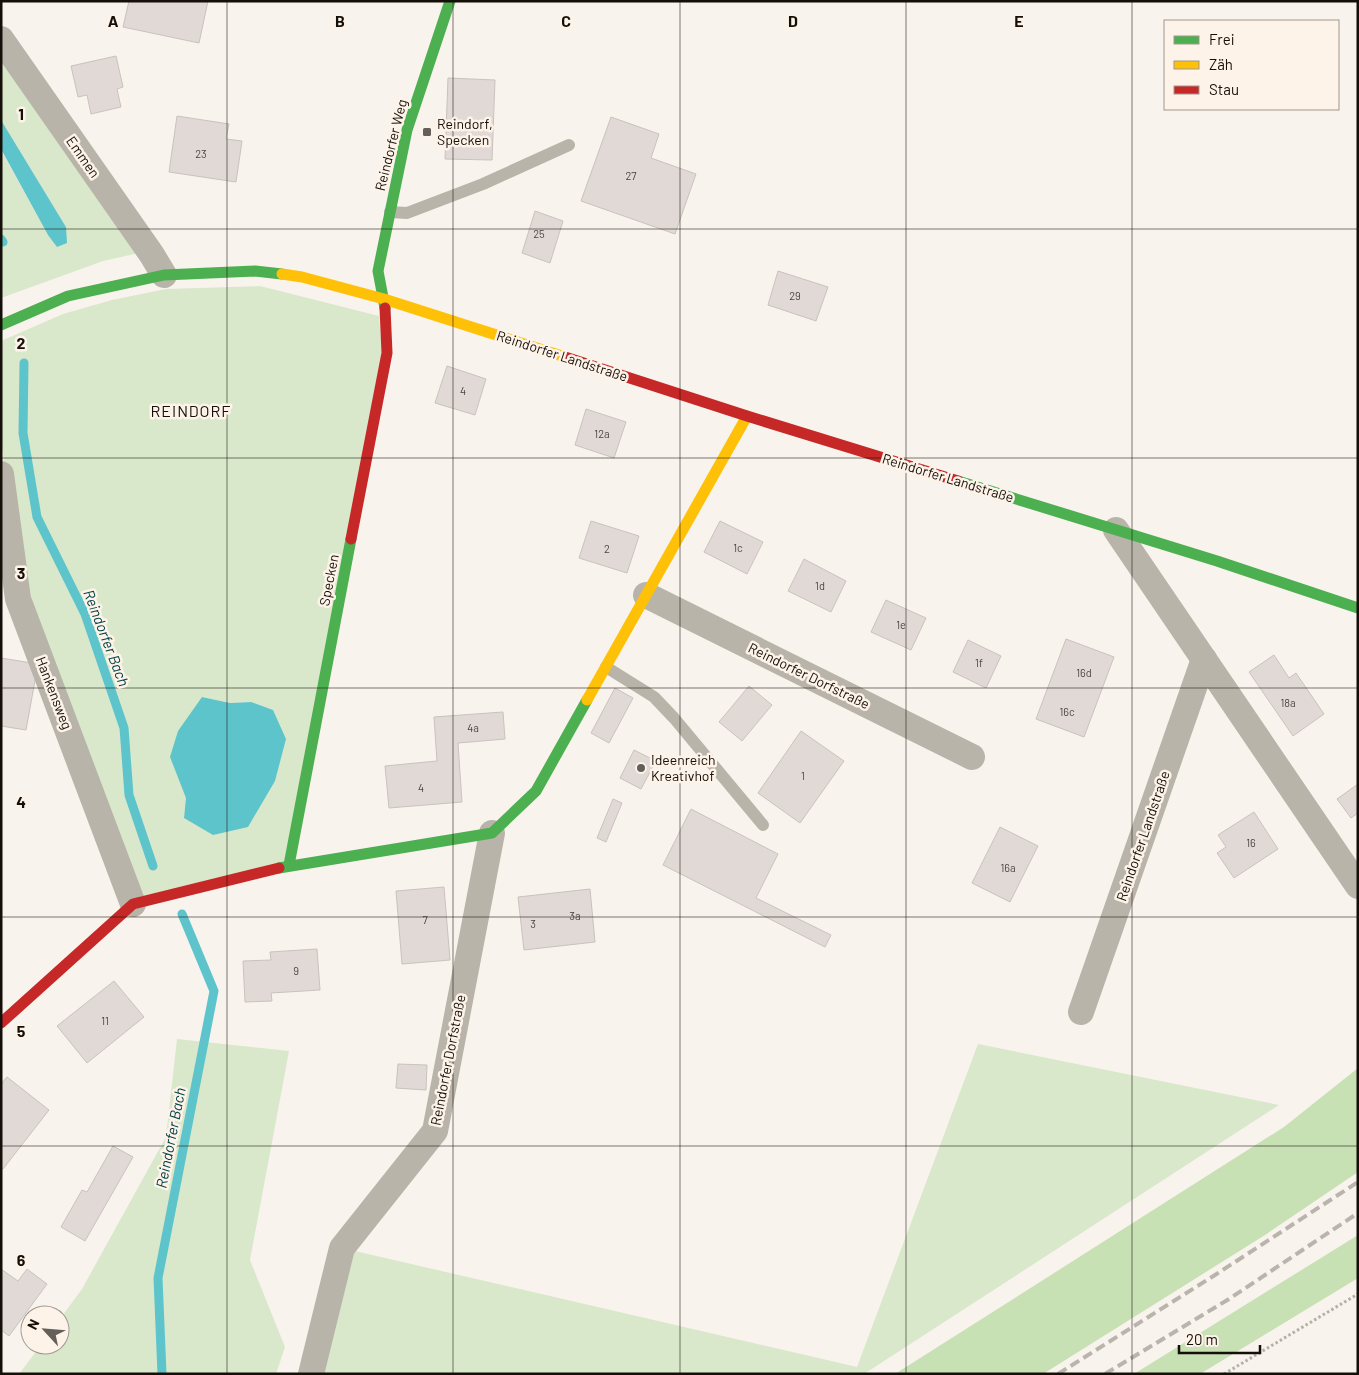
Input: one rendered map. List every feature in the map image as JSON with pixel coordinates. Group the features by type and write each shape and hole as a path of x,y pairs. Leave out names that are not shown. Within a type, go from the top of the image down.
{"street":[{"name":"Reindorfer Weg","path":"384,299 378,271 407,130 450,1"},
{"name":"Emmen","path":"1,39 164,275"},
{"name":"Reindorfer Landstraße","path":"1,325 68,296 164,275 255,271 302,277 384,299 747,416 1217,561 1358,608"},
{"name":"Specken","path":"289,865 387,353 384,299"},
{"path":"1,1023 134,904 289,865 492,833 536,791 747,416"},
{"name":"Hankensweg","path":"1,474 18,599 134,904"},
{"path":"1116,530 1358,886"},
{"name":"Reindorfer Dorfstraße","path":"646,595 972,757"},
{"name":"Reindorfer Landstraße","path":"1081,1012 1204,660"},
{"name":"Reindorfer Dorfstraße","path":"310,1374 342,1248 435,1131 492,833"}],"lane":[{"path":"390,212 407,213 483,184 569,145"},
{"path":"606,667 654,697 674,718 763,825"}],"path":[{"path":"1224,1374 1358,1294"}],"green space":[{"path":"1,45 139,253 103,261 1,298 1,150 48,235 66,227 1,120"},
{"path":"260,286 379,316 382,352 286,861 138,898 23,598 1,441 1,341 63,314 112,300 166,289","holes":["202,697 230,703 251,702 184,818"]},
{"path":"177,1039 289,1051 250,1260 285,1347 276,1374 19,1374 33,1355 70,1355 70,1305 82,1289 166,1137"},
{"path":"978,1044 1279,1105 864,1374 311,1374 342,1248 857,1367"},
{"path":"1358,1068 1358,1172 1265,1235 1043,1374 895,1374 1284,1127"},
{"path":"1358,1235 1358,1278 1200,1374 1134,1374"}],"water":[{"path":"1,120 66,227 67,243 57,247 48,235 1,149"},
{"path":"202,697 230,703 251,702 273,710 286,739 275,781 248,827 213,835 184,818 186,798 170,757 178,731"}],"building":[{"path":"129,1 208,1 199,43 123,27"},
{"path":"116,56 123,87 117,89 121,107 91,114 87,95 78,97 71,66"},
{"path":"448,78 495,80 492,160 445,159"},
{"path":"177,116 229,124 226,139 242,141 236,182 169,172"},
{"path":"611,117 659,134 651,158 696,174 675,234 581,201"},
{"path":"535,211 563,221 550,263 522,253"},
{"path":"778,271 828,287 816,321 768,305"},
{"path":"447,366 486,379 475,415 435,403"},
{"path":"586,409 626,422 614,458 575,445"},
{"path":"591,521 639,536 627,573 579,558"},
{"path":"720,521 763,542 747,574 704,552"},
{"path":"804,559 846,581 831,612 788,591"},
{"path":"886,600 926,618 911,650 871,632"},
{"path":"1066,639 1114,657 1084,737 1036,719"},
{"path":"968,640 1001,656 986,688 953,672"},
{"path":"1274,655 1289,678 1296,673 1324,714 1293,736 1249,672"},
{"path":"1,658 38,664 26,730 1,726"},
{"path":"749,686 772,705 742,741 719,722"},
{"path":"615,688 633,698 609,743 591,733"},
{"path":"503,712 505,739 458,743 462,802 389,808 385,766 437,761 434,717"},
{"path":"801,731 844,761 800,823 758,793"},
{"path":"634,750 656,761 641,789 620,778"},
{"path":"1358,784 1358,813 1351,818 1337,799"},
{"path":"613,799 622,803 606,842 597,838"},
{"path":"691,809 778,854 756,898 831,935 825,947 663,865"},
{"path":"1254,812 1278,849 1234,878 1217,853 1226,847 1218,835"},
{"path":"1000,827 1038,846 1010,902 972,883"},
{"path":"444,887 450,960 402,964 396,891"},
{"path":"590,889 595,942 524,950 518,897"},
{"path":"317,949 320,990 271,993 272,1001 245,1002 243,961 271,960 270,952"},
{"path":"114,981 144,1017 87,1063 57,1026"},
{"path":"398,1064 427,1065 426,1090 396,1088"},
{"path":"7,1077 49,1110 3,1169 1,1168 1,1084"},
{"path":"113,1146 133,1157 85,1241 61,1227 82,1190 87,1192"},
{"path":"1,1269 18,1281 27,1269 47,1284 32,1305 20,1305 20,1321 9,1336 1,1330"}],"waterway":[{"name":"Reindorfer Bach","path":"24,363 23,433 37,517 85,614 124,728 129,795 153,866"},
{"name":"Reindorfer Bach","path":"162,1374 158,1278 214,991 182,914"}],"railway":[{"path":"1058,1374 1358,1182"},
{"path":"1105,1374 1229,1299 1358,1213"}],"traffic: fast":[{"path":"385,308 378,271 407,130 450,1"},
{"path":"1,325 68,296 164,275 255,271 282,274"},
{"path":"958,481 1217,561 1358,608"},
{"path":"289,865 351,539"},
{"path":"279,868 492,833 536,791 587,700"}],"traffic: slow":[{"path":"282,274 302,277 384,299 565,357"},
{"path":"587,700 747,416"}],"traffic: jam":[{"path":"351,539 387,353 385,308"},
{"path":"565,357 747,416 958,481"},
{"path":"1,1023 133,904 279,868"}],"place":[{"name":"Reindorf, Specken","path":"427,132"},
{"name":"Ideenreich Kreativhof","path":"641,768"}],"district":[{"name":"REINDORF","path":"191,411"}]}
